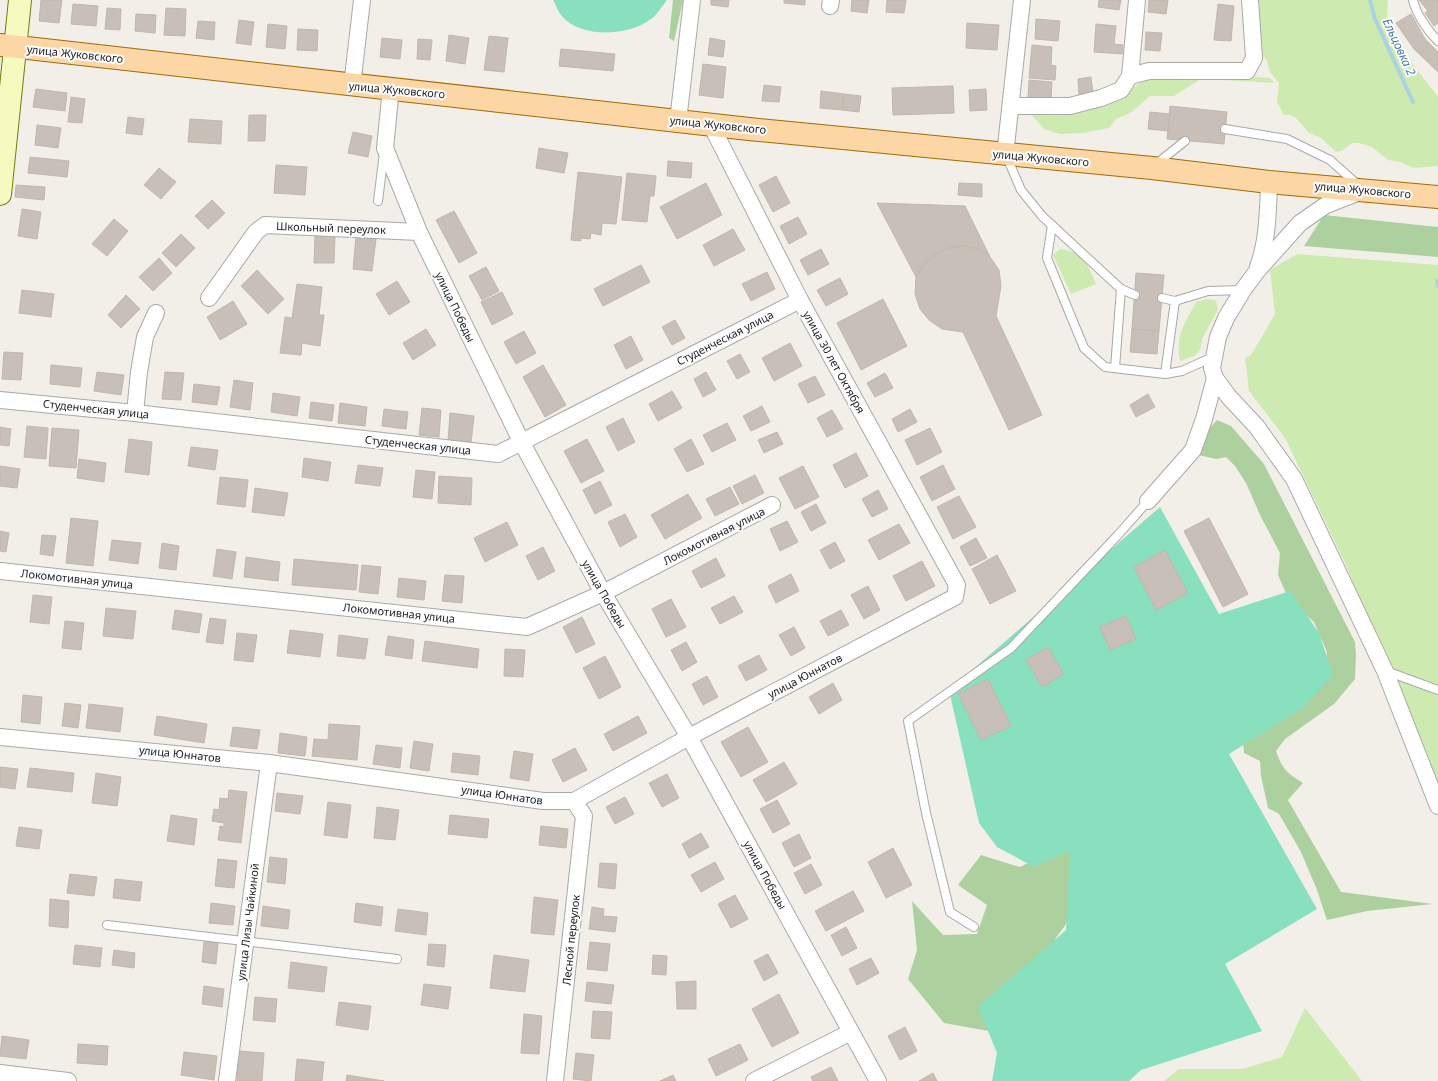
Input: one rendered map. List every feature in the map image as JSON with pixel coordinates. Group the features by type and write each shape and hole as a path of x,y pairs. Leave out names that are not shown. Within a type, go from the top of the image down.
{"main road":[{"name":"улица Жуковского","path":"7,46 352,86 391,88 711,125 1152,168 1269,182 1438,197"}],"street":[{"path":"0,194 7,46 20,0"},
{"path":"352,86 362,0"},
{"path":"678,121 692,0"},
{"path":"1005,154 1022,0"},
{"path":"1011,106 1070,106 1101,98 1121,90 1130,76 1137,0"},
{"path":"1130,76 1149,71 1247,71 1254,58 1250,0"},
{"name":"улица Победы","path":"391,88 385,148 419,232 522,443 603,593 689,737 878,1081"},
{"name":"улица 30 лет Октября","path":"711,125 800,300 957,585 955,597"},
{"path":"1257,271 1262,255 1267,227 1269,182"},
{"path":"1365,190 1342,197 1326,205 1300,223 1257,271 1243,290 1226,318 1218,337 1212,368 1215,378 1229,397 1257,426 1294,479 1385,671 1438,806"},
{"name":"Школьный переулок","path":"209,298 256,232 265,225 419,232"},
{"name":"Студенческая улица","path":"0,400 135,413 498,454 800,300"},
{"path":"135,413 139,372 145,337 156,313"},
{"path":"1148,501 1193,450 1204,419 1215,378"},
{"name":"Локомотивная улица","path":"0,571 527,627 603,593 772,505"},
{"name":"улица Юннатов","path":"0,737 269,763 543,801 574,801 689,737 955,597"},
{"name":"улица Лизы Чайкиной","path":"227,1081 269,763"},
{"name":"Лесной переулок","path":"556,1081 584,816 574,801"},
{"path":"754,1081 852,1032"},
{"path":"0,1073 68,1081"}],"lane":[{"path":"1413,0 1414,6 1437,40"},
{"path":"1225,129 1287,139 1330,160 1365,190"},
{"path":"1152,168 1185,140"},
{"path":"378,201 385,148"},
{"path":"1005,154 1021,190 1052,225 1121,288 1135,295"},
{"path":"1052,225 1047,258 1084,348 1105,367 1165,374 1182,371 1213,357"},
{"path":"1115,368 1121,288"},
{"path":"1162,298 1175,301 1208,291 1243,290"},
{"path":"1165,374 1175,301"},
{"path":"974,927 950,912 926,813 908,721 1012,648 1148,501"},
{"path":"1385,671 1438,690"},
{"path":"107,925 397,959"}],"green space":[{"path":"553,0 667,0 653,17 642,25 618,32 593,32 581,29 570,23 558,10"},
{"path":"673,0 683,0 674,41 669,38"},
{"path":"1256,0 1388,0 1387,19 1392,38 1399,49 1409,59 1438,97 1438,166 1413,168 1401,162 1388,160 1372,147 1359,143 1352,143 1342,151 1336,152 1321,138 1309,133 1296,118 1290,115 1284,115 1277,102 1279,83 1270,72 1266,59 1261,54"},
{"path":"1222,74 1270,78 1275,83 1201,79 1174,96 1150,96 1132,112 1116,119 1109,128 1083,133 1060,134 1044,129 1030,113 1109,102 1154,75"},
{"path":"1324,215 1438,227 1438,257 1304,246"},
{"path":"1060,249 1080,256 1087,264 1096,284 1071,294 1053,255"},
{"path":"1297,254 1438,265 1438,788 1346,565 1285,438 1249,391 1245,358 1251,355 1275,314 1270,270"},
{"path":"1206,299 1216,300 1218,310 1203,337 1200,350 1194,356 1180,361 1179,344 1182,330 1196,302"},
{"path":"1217,420 1231,426 1264,464 1355,642 1355,679 1334,704 1285,739 1276,751 1280,762 1286,770 1303,783 1288,800 1341,892 1433,904 1367,911 1327,920 1317,890 1301,852 1279,814 1268,808 1261,776 1260,761 1244,753 1243,741 1322,680 1327,652 1314,622 1289,600 1278,575 1280,553 1261,517 1246,483 1235,466 1226,457 1216,459 1198,455 1199,440"},
{"path":"1160,507 1219,614 1290,591 1319,633 1333,675 1303,708 1229,754 1317,909 1225,964 1262,1031 1141,1070 1129,1081 992,1081 997,1053 978,1007 1066,930 1070,850 1034,867 997,847 979,823 949,690"},
{"path":"1072,842 1070,919 1055,939 1039,984 994,1032 944,1023 908,979 917,950 912,901 943,935 977,934 987,905 958,885 981,855 1020,867"},
{"path":"1305,1008 1362,1081 1164,1081 1179,1069 1243,1069 1282,1057"}],"building":[{"path":"41,0 62,0 59,23 39,21"},
{"path":"711,0 729,0 728,7 711,5"},
{"path":"784,0 805,0 805,5 784,3"},
{"path":"852,0 869,0 867,13 851,11"},
{"path":"887,0 906,0 904,13 886,12"},
{"path":"1099,0 1121,0 1119,10 1098,7"},
{"path":"1149,0 1168,0 1166,14 1148,12"},
{"path":"1419,0 1438,0 1438,23 1434,26 1425,13 1428,11"},
{"path":"73,4 98,6 96,26 71,24"},
{"path":"1218,4 1234,6 1231,41 1214,40"},
{"path":"107,8 121,9 120,30 105,29"},
{"path":"166,8 186,9 185,36 164,35"},
{"path":"136,14 156,15 155,33 135,31"},
{"path":"1411,14 1425,39 1438,52 1438,72 1414,49 1396,23"},
{"path":"1036,19 1060,21 1058,41 1035,39"},
{"path":"239,20 254,22 251,45 236,43"},
{"path":"198,21 215,22 214,40 196,38"},
{"path":"967,23 999,25 997,50 966,48"},
{"path":"268,24 287,26 285,49 266,47"},
{"path":"1096,24 1116,26 1114,44 1123,45 1122,54 1094,52"},
{"path":"298,29 318,30 317,51 297,50"},
{"path":"1146,32 1162,33 1160,51 1145,50"},
{"path":"449,35 469,38 465,64 446,61"},
{"path":"489,36 508,38 504,72 484,70"},
{"path":"382,38 402,40 400,59 380,57"},
{"path":"710,38 725,41 723,57 708,55"},
{"path":"418,39 432,40 430,60 417,59"},
{"path":"1032,45 1052,47 1051,65 1056,66 1055,80 1029,78"},
{"path":"561,49 615,54 613,71 559,66"},
{"path":"703,64 726,67 723,98 699,95"},
{"path":"1091,77 1093,93 1079,95 1078,79"},
{"path":"1029,80 1052,82 1051,100 1028,98"},
{"path":"764,85 781,87 779,102 762,101"},
{"path":"953,86 954,113 893,115 892,88"},
{"path":"36,89 67,93 65,111 33,107"},
{"path":"986,89 987,110 970,111 969,90"},
{"path":"821,91 844,94 842,110 820,108"},
{"path":"844,94 861,96 859,112 842,110"},
{"path":"71,97 85,99 82,123 68,122"},
{"path":"1170,106 1227,112 1224,144 1167,139"},
{"path":"1150,112 1170,114 1168,131 1148,129"},
{"path":"249,115 266,115 265,141 248,141"},
{"path":"128,117 144,119 142,135 126,133"},
{"path":"190,119 222,121 221,144 188,142"},
{"path":"37,125 61,128 58,148 35,145"},
{"path":"353,132 372,136 368,157 348,153"},
{"path":"539,148 568,153 564,173 536,168"},
{"path":"30,157 69,161 67,177 28,173"},
{"path":"668,161 692,163 691,178 667,176"},
{"path":"276,165 307,167 305,195 274,193"},
{"path":"159,168 176,182 161,199 144,185"},
{"path":"578,172 622,177 616,224 602,223 601,235 591,233 590,239 581,238 581,241 571,240"},
{"path":"627,173 656,176 654,196 650,196 647,222 622,220"},
{"path":"776,176 790,203 773,212 759,185"},
{"path":"706,183 722,215 677,239 660,207"},
{"path":"959,183 982,184 982,197 958,195"},
{"path":"16,185 45,187 44,200 15,197"},
{"path":"212,200 225,213 208,229 195,216"},
{"path":"877,203 965,206 990,257 978,249 964,246 949,248 937,253 924,264 916,277"},
{"path":"22,209 41,212 37,239 18,236"},
{"path":"454,211 477,253 459,263 436,220"},
{"path":"798,217 807,234 789,244 780,226"},
{"path":"114,219 128,231 107,256 92,244"},
{"path":"733,229 745,250 714,266 703,245"},
{"path":"181,234 195,248 176,267 162,253"},
{"path":"315,235 335,236 334,263 314,263"},
{"path":"356,237 376,239 372,271 353,269"},
{"path":"964,246 978,249 990,257 999,270 1001,286 996,316 1042,415 1009,430 963,332 942,329 929,320 920,309 915,294 916,277 924,264 937,253 949,248"},
{"path":"821,249 829,264 808,275 800,260"},
{"path":"159,258 172,273 153,291 139,277"},
{"path":"641,265 650,282 603,306 594,289"},
{"path":"486,267 499,291 482,300 469,276"},
{"path":"257,270 284,299 268,314 241,286"},
{"path":"767,272 775,289 751,301 742,284"},
{"path":"1136,273 1164,275 1159,331 1132,329"},
{"path":"840,278 848,294 826,306 817,290"},
{"path":"397,281 410,302 389,315 376,294"},
{"path":"297,284 322,287 319,315 324,315 320,346 302,343 301,355 280,353 285,317 292,318"},
{"path":"22,290 54,294 51,317 19,313"},
{"path":"502,292 513,314 492,325 481,302"},
{"path":"126,295 140,309 121,328 108,315"},
{"path":"883,299 907,346 861,370 837,323"},
{"path":"233,301 247,324 220,340 207,317"},
{"path":"675,320 685,338 672,345 662,327"},
{"path":"426,329 436,345 413,360 403,343"},
{"path":"1132,329 1159,331 1157,354 1130,352"},
{"path":"524,331 536,353 516,364 504,342"},
{"path":"631,336 643,360 626,369 614,345"},
{"path":"790,343 802,366 774,381 762,358"},
{"path":"4,352 23,353 21,380 2,379"},
{"path":"740,354 750,372 737,379 727,361"},
{"path":"51,365 82,368 80,387 50,384"},
{"path":"543,365 566,405 545,417 523,377"},
{"path":"97,372 124,375 121,395 94,391"},
{"path":"165,372 184,373 181,400 162,399"},
{"path":"706,372 716,390 703,397 694,379"},
{"path":"885,373 893,388 875,397 867,383"},
{"path":"815,376 825,395 808,403 798,384"},
{"path":"234,380 253,383 250,410 230,407"},
{"path":"194,384 220,387 217,405 192,402"},
{"path":"672,391 682,408 658,421 649,404"},
{"path":"273,393 300,397 297,416 271,412"},
{"path":"1148,394 1155,407 1136,417 1130,405"},
{"path":"311,402 334,405 332,421 309,418"},
{"path":"340,403 367,407 365,426 338,423"},
{"path":"762,406 770,422 751,431 743,416"},
{"path":"422,408 441,410 439,437 419,435"},
{"path":"384,409 408,412 406,429 382,426"},
{"path":"910,409 917,422 898,432 892,419"},
{"path":"832,410 843,429 827,437 817,418"},
{"path":"450,413 474,416 471,443 448,441"},
{"path":"623,418 635,442 618,451 606,427"},
{"path":"727,423 736,440 712,452 703,435"},
{"path":"27,426 48,428 46,459 24,457"},
{"path":"0,427 11,429 9,446 0,445"},
{"path":"52,428 79,430 76,468 49,466"},
{"path":"930,428 942,452 917,465 905,440"},
{"path":"777,432 783,444 764,453 758,440"},
{"path":"129,439 152,442 149,475 125,472"},
{"path":"587,439 604,471 581,483 564,451"},
{"path":"691,439 704,464 687,472 674,449"},
{"path":"191,447 218,450 215,470 188,466"},
{"path":"856,453 868,476 845,488 833,465"},
{"path":"304,458 331,462 328,481 302,477"},
{"path":"79,459 106,463 104,482 77,478"},
{"path":"358,465 383,468 380,486 355,483"},
{"path":"943,465 955,489 932,501 920,477"},
{"path":"0,466 20,469 17,488 0,486"},
{"path":"803,466 819,497 795,509 779,478"},
{"path":"416,470 435,472 432,499 413,497"},
{"path":"755,475 764,493 742,504 733,486"},
{"path":"439,476 472,478 471,505 438,503"},
{"path":"220,477 248,480 245,507 217,504"},
{"path":"600,481 612,505 595,514 583,490"},
{"path":"730,487 739,504 715,516 706,499"},
{"path":"255,488 288,493 284,516 252,512"},
{"path":"878,490 888,509 872,517 862,499"},
{"path":"688,494 702,518 665,539 651,515"},
{"path":"959,496 976,527 953,539 937,507"},
{"path":"816,504 826,523 811,531 801,512"},
{"path":"625,514 637,537 620,547 608,522"},
{"path":"71,518 98,521 93,566 66,563"},
{"path":"1209,518 1248,594 1223,607 1184,531"},
{"path":"787,521 798,542 780,551 770,529"},
{"path":"507,522 518,545 485,562 474,538"},
{"path":"899,524 910,543 879,560 868,540"},
{"path":"0,531 9,533 6,552 0,551"},
{"path":"42,535 56,536 53,556 40,554"},
{"path":"976,538 987,558 970,566 960,547"},
{"path":"112,540 141,543 138,564 109,560"},
{"path":"835,542 845,561 830,569 820,550"},
{"path":"162,543 179,546 176,570 159,568"},
{"path":"543,547 555,571 538,580 526,556"},
{"path":"217,549 236,552 232,579 213,576"},
{"path":"1165,550 1188,593 1156,610 1134,567"},
{"path":"997,555 1016,591 990,604 972,569"},
{"path":"246,557 280,562 278,581 244,577"},
{"path":"716,558 725,576 701,588 692,571"},
{"path":"294,559 358,565 356,590 292,585"},
{"path":"922,561 935,586 906,601 893,576"},
{"path":"362,565 381,567 378,594 359,592"},
{"path":"791,574 799,591 776,603 768,586"},
{"path":"445,575 464,576 462,603 442,601"},
{"path":"399,578 426,581 424,600 397,597"},
{"path":"868,586 880,610 864,619 851,595"},
{"path":"33,595 52,597 49,624 30,622"},
{"path":"734,596 743,612 720,624 711,608"},
{"path":"671,599 686,627 666,637 652,609"},
{"path":"106,608 136,611 133,639 103,636"},
{"path":"175,610 202,614 199,633 172,629"},
{"path":"841,610 849,625 828,636 820,621"},
{"path":"1126,616 1136,639 1110,650 1100,627"},
{"path":"582,617 595,644 576,653 563,627"},
{"path":"210,618 226,620 223,644 206,642"},
{"path":"65,621 84,623 81,650 62,648"},
{"path":"794,627 805,648 791,656 779,635"},
{"path":"290,630 323,634 320,657 287,653"},
{"path":"237,633 257,635 253,662 234,660"},
{"path":"339,635 368,639 365,659 337,656"},
{"path":"388,636 414,640 412,659 385,655"},
{"path":"425,641 479,649 477,668 422,661"},
{"path":"686,642 697,662 682,671 671,650"},
{"path":"1048,647 1064,674 1042,687 1026,660"},
{"path":"505,649 525,650 523,677 504,676"},
{"path":"759,655 767,670 746,681 738,666"},
{"path":"605,656 621,687 599,699 583,668"},
{"path":"707,676 718,697 703,705 692,684"},
{"path":"988,679 1011,726 981,740 958,694"},
{"path":"833,683 842,700 819,714 809,697"},
{"path":"23,695 42,697 40,724 21,722"},
{"path":"65,703 81,705 78,728 62,726"},
{"path":"89,704 123,708 120,732 86,728"},
{"path":"157,716 207,724 204,743 154,735"},
{"path":"638,716 647,733 613,751 604,734"},
{"path":"329,724 360,726 357,760 312,756 314,739 328,740"},
{"path":"233,727 260,730 257,749 230,746"},
{"path":"748,727 768,762 741,777 721,742"},
{"path":"280,733 307,737 305,756 278,753"},
{"path":"414,741 433,744 429,771 410,768"},
{"path":"376,745 402,748 400,768 373,764"},
{"path":"575,748 587,770 563,782 552,760"},
{"path":"514,751 533,754 529,781 510,778"},
{"path":"453,753 480,756 478,775 451,772"},
{"path":"784,762 797,784 766,802 753,780"},
{"path":"0,767 18,769 15,789 0,787"},
{"path":"30,768 74,773 72,792 27,787"},
{"path":"96,773 121,777 117,806 92,803"},
{"path":"667,774 679,798 662,807 649,783"},
{"path":"229,790 247,792 241,843 218,840 220,826 224,827 224,823 212,821 214,809 219,810 220,798 228,799"},
{"path":"277,793 303,796 300,814 275,811"},
{"path":"625,797 634,814 615,824 606,807"},
{"path":"777,800 790,824 773,833 760,809"},
{"path":"328,802 351,805 347,838 324,835"},
{"path":"377,807 399,810 395,840 374,838"},
{"path":"171,815 197,819 194,845 167,841"},
{"path":"450,815 489,819 487,838 448,834"},
{"path":"541,826 568,829 566,848 539,845"},
{"path":"19,827 42,830 39,849 16,846"},
{"path":"701,833 709,847 689,858 682,844"},
{"path":"799,834 811,858 794,867 782,843"},
{"path":"893,848 912,885 886,898 868,862"},
{"path":"270,857 287,859 285,884 267,882"},
{"path":"218,859 237,861 234,888 215,886"},
{"path":"715,862 724,879 701,892 691,875"},
{"path":"600,863 617,864 615,889 598,887"},
{"path":"811,864 822,885 805,894 794,873"},
{"path":"70,874 97,877 94,896 67,893"},
{"path":"115,879 142,882 140,901 113,898"},
{"path":"853,891 864,911 826,931 815,911"},
{"path":"735,895 748,919 731,928 718,904"},
{"path":"534,897 558,900 554,935 531,933"},
{"path":"50,899 69,901 68,928 49,926"},
{"path":"211,903 235,906 233,925 209,923"},
{"path":"356,903 383,907 381,926 354,922"},
{"path":"263,906 290,910 288,929 261,926"},
{"path":"592,907 604,909 603,916 617,917 615,932 589,929"},
{"path":"398,909 428,913 426,935 395,931"},
{"path":"846,927 857,948 842,956 831,935"},
{"path":"204,942 218,943 216,964 202,962"},
{"path":"590,942 610,944 607,971 587,969"},
{"path":"429,944 446,945 444,967 427,965"},
{"path":"75,945 102,948 100,967 73,964"},
{"path":"114,950 135,953 134,968 112,965"},
{"path":"768,954 778,973 764,981 754,961"},
{"path":"494,955 529,960 525,992 490,988"},
{"path":"653,955 667,956 666,975 652,974"},
{"path":"871,958 879,973 857,985 849,969"},
{"path":"291,962 327,967 324,992 288,988"},
{"path":"696,981 696,1009 677,1009 676,982"},
{"path":"587,982 614,985 611,1004 585,1001"},
{"path":"424,984 451,987 448,1009 421,1005"},
{"path":"204,986 224,989 222,1007 202,1004"},
{"path":"779,994 799,1033 772,1047 752,1009"},
{"path":"255,997 277,999 275,1022 253,1020"},
{"path":"339,1002 371,1006 368,1030 336,1025"},
{"path":"593,1011 612,1012 610,1039 591,1038"},
{"path":"524,1014 542,1016 539,1054 521,1053"},
{"path":"905,1027 917,1051 900,1060 888,1036"},
{"path":"2,1036 29,1040 26,1059 0,1056"},
{"path":"78,1044 108,1046 107,1065 77,1063"},
{"path":"740,1044 748,1060 716,1076 708,1059"},
{"path":"239,1051 264,1053 262,1081 237,1081"},
{"path":"184,1052 217,1056 214,1080 181,1075"},
{"path":"576,1053 594,1055 591,1081 573,1079"},
{"path":"297,1059 324,1062 322,1081 295,1081"},
{"path":"831,1067 838,1081 813,1081 811,1077"},
{"path":"933,1073 937,1081 919,1081"},
{"path":"347,1075 384,1081 346,1081"},
{"path":"673,1075 676,1081 660,1081"}],"waterway":[{"name":"Ельцовка 2","path":"1370,0 1375,19 1413,102"},
{"name":"Ельцовка 2","path":"1437,281 1438,286"}]}
